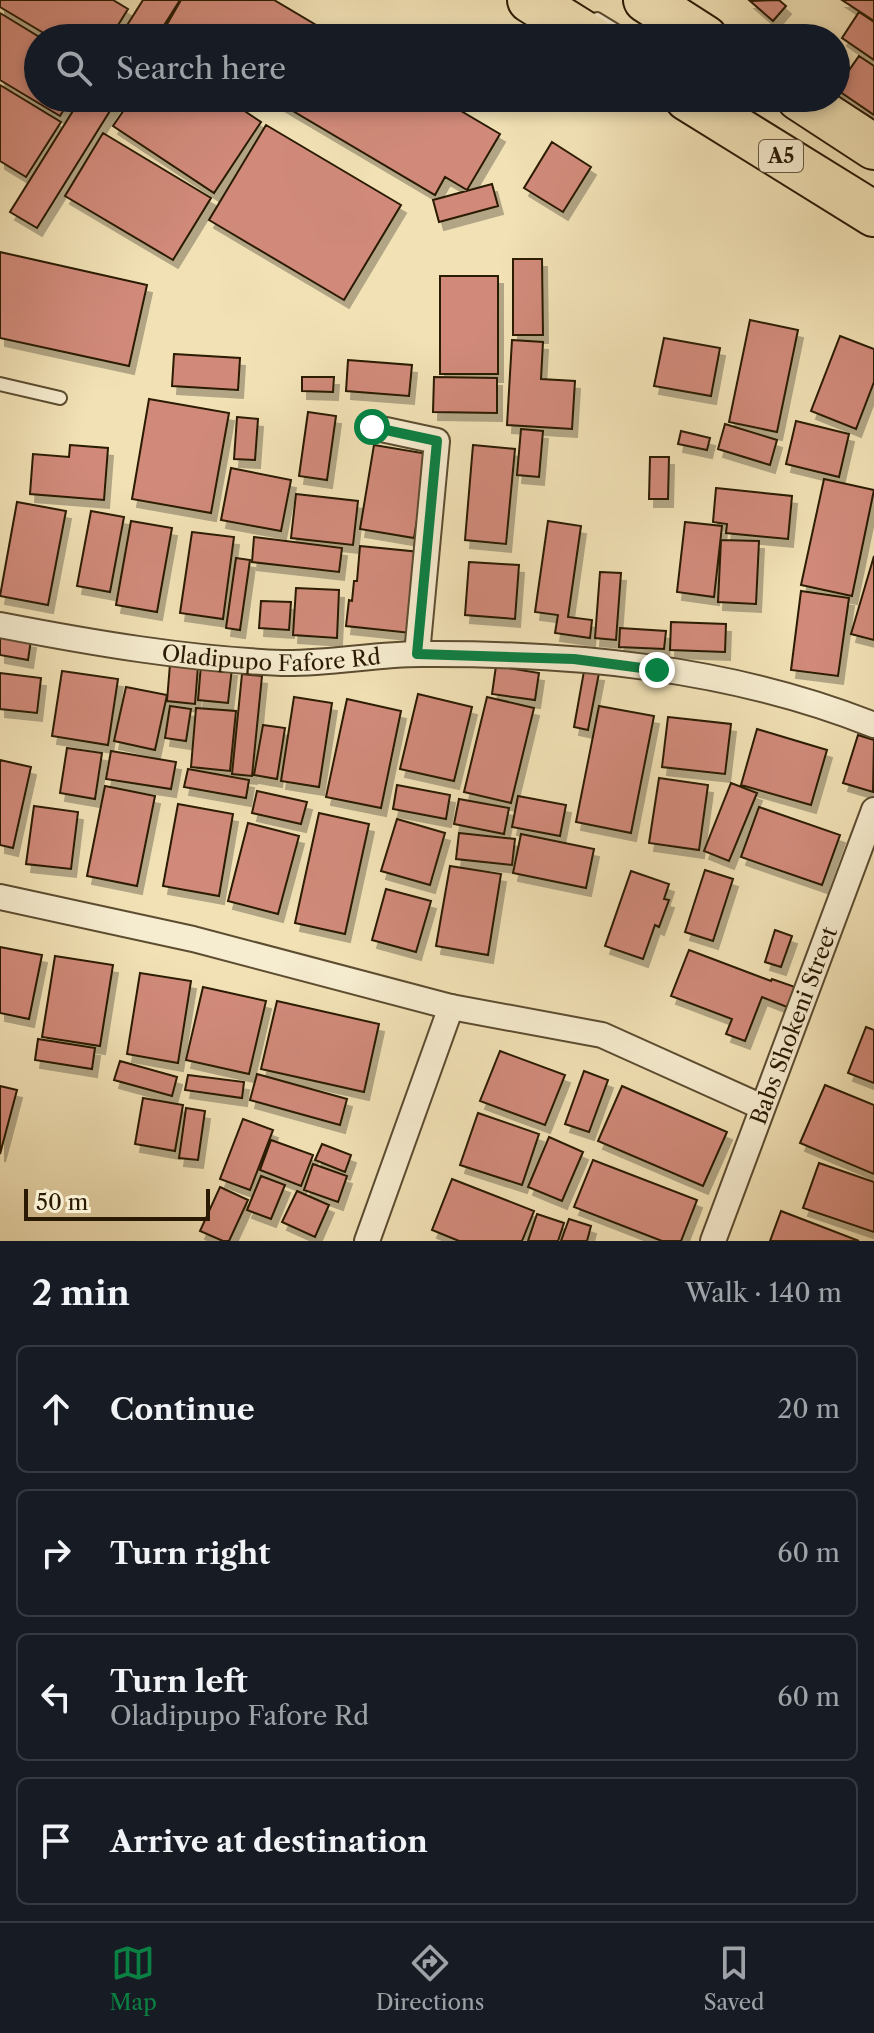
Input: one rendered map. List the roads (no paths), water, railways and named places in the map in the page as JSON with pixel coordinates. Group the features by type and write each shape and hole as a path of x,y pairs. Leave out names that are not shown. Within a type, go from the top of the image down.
{"highway":[{"path":"530,0 584,24"},
{"path":"646,0 683,24"},
{"name":"A5","path":"710,112 874,214"},
{"name":"A5","path":"820,112 874,147"}],"street":[{"path":"372,427 437,441 417,654"},
{"name":"Oladipupo Fafore Rd","path":"0,625 141,651 267,662 338,662 417,654 574,659 738,682 820,704 874,725"},
{"name":"Babs Shokeni Street","path":"713,1241 874,810"},
{"path":"0,897 193,939 451,1007 602,1035 762,1107"},
{"path":"367,1241 451,1007"}],"lane":[{"path":"0,384 60,398"}]}
